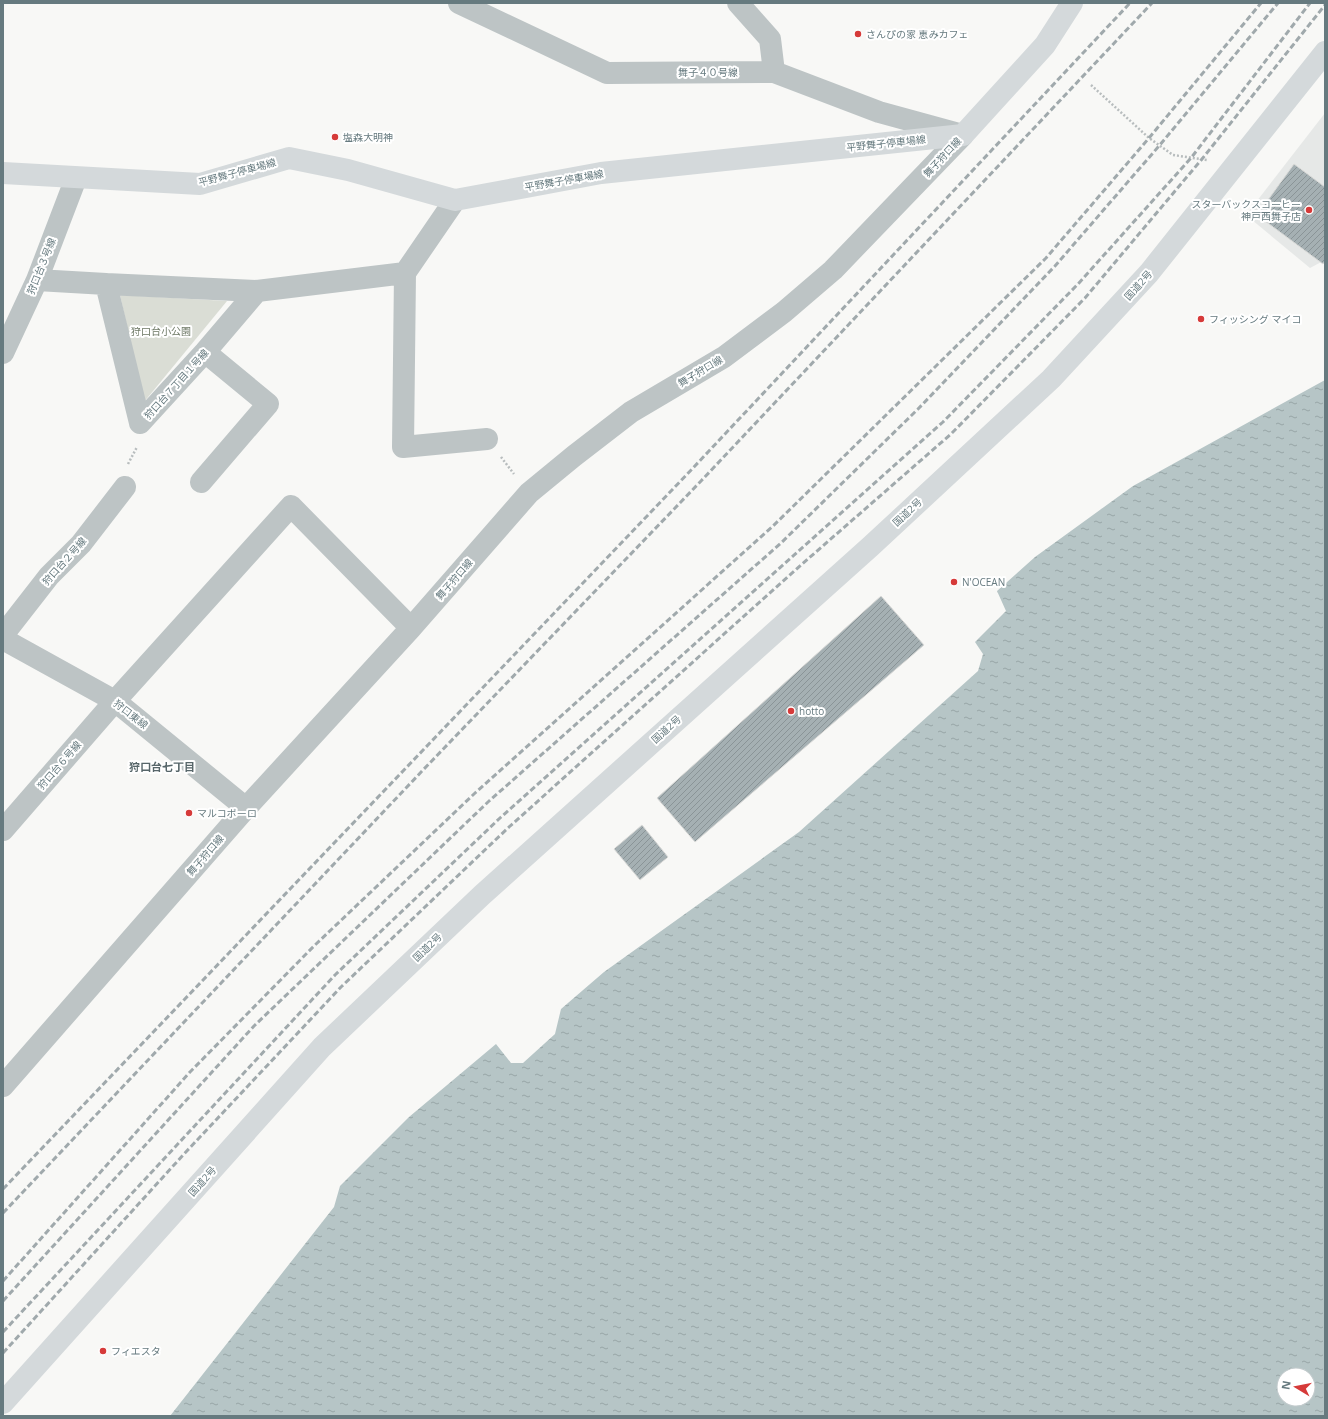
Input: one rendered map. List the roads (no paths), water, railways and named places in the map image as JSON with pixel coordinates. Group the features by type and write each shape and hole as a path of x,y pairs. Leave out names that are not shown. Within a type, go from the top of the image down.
{"main road":[{"path":"963,134 1045,45 1072,3"},
{"name":"国道2号","path":"3,1403 322,1047 482,895 865,551 1050,379 1149,273 1325,52"},
{"name":"平野舞子停車場線","path":"3,173 200,184 289,158 348,170 455,200 601,173 963,134"}],"street":[{"name":"舞子４０号線","path":"461,3 607,72 774,72 880,112 963,134"},
{"path":"738,3 770,38 774,72"},
{"name":"舞子狩口線","path":"3,1086 246,808 412,628 529,493 631,412 724,357 784,312 832,270 963,134"},
{"name":"狩口台３号線","path":"3,353 37,280 76,178"},
{"path":"455,200 405,273 403,447 487,439"},
{"path":"37,280 257,291 405,273"},
{"name":"狩口台７丁目１号線","path":"106,284 140,423 205,352 257,291"},
{"path":"201,482 268,404 205,352"},
{"name":"狩口台２号線","path":"3,635 49,576 81,544 125,487"},
{"name":"狩口台６号線","path":"5,824 114,701 291,506 412,628"},
{"name":"狩口東線","path":"3,639 114,701 246,808"}],"water":[{"path":"1325,380 1325,1416 170,1416 334,1207 340,1186 409,1117 496,1044 511,1063 523,1063 555,1034 561,1009 604,972 799,832 978,671 983,654 975,642 1006,611 997,591 1035,557 1133,486"}],"railway":[{"path":"3,1189 693,468 1130,3"},
{"path":"3,1213 424,769 701,481 1152,3"},
{"path":"3,1281 190,1072 314,946 474,794 772,527 1046,258 1149,138 1261,3"},
{"path":"3,1301 254,1026 488,802 781,543 918,409 1055,266 1159,146 1278,3"},
{"path":"3,1332 335,975 500,818 943,422 1078,284 1191,158 1310,3"},
{"path":"3,1353 184,1154 341,987 509,827 801,565 951,434 1085,298 1202,159 1325,5"}],"place":[{"name":"さんぴの家 恵みカフェ","path":"858,34"},
{"name":"塩森大明神","path":"335,137"},
{"name":"スターバックスコーヒー 神戸西舞子店","path":"1309,210"},
{"name":"フィッシング マイコ","path":"1201,319"},
{"name":"N'OCEAN","path":"954,582"},
{"name":"hotto","path":"791,711"},
{"name":"マルコポーロ","path":"189,813"},
{"name":"フィエスタ","path":"103,1351"}],"district":[{"name":"狩口台七丁目","path":"162,766"}],"park label":[{"name":"狩口台小公園","path":"161,331"}]}
